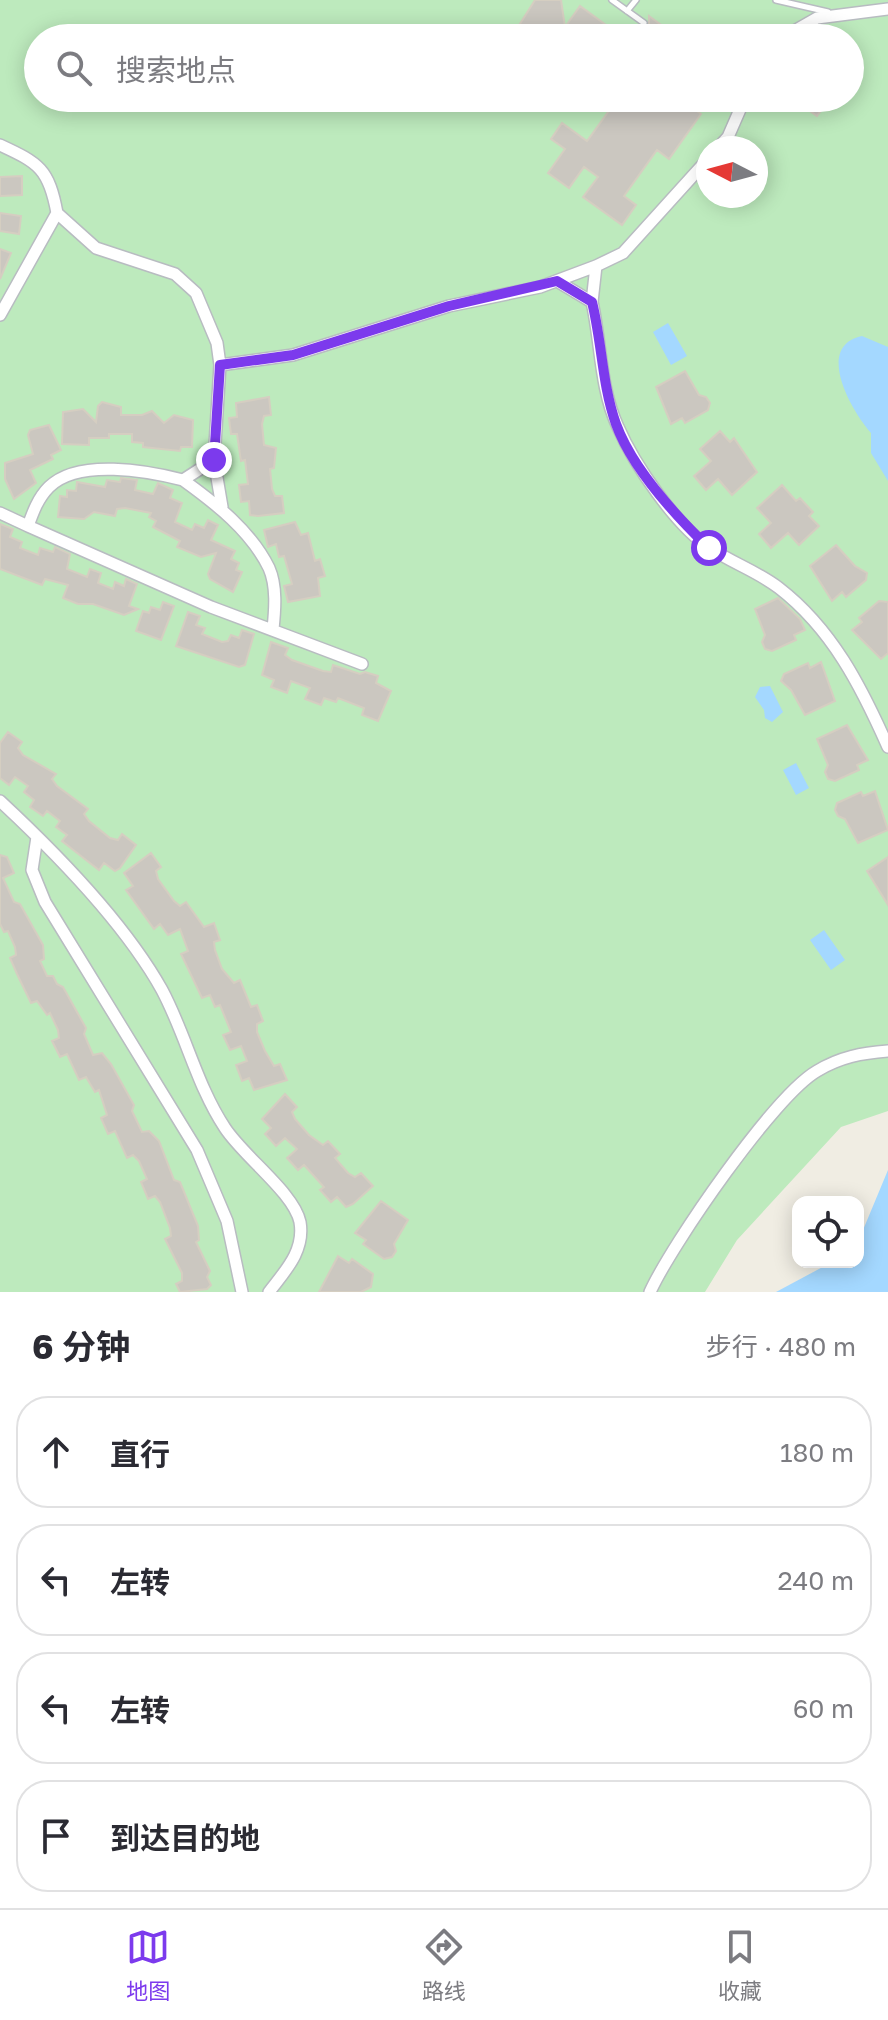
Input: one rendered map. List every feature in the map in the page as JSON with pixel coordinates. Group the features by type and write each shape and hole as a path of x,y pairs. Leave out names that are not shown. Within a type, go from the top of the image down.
{"street":[{"path":"806,24 817,18 888,9"},
{"path":"728,136 739,112"},
{"path":"0,145 39,164 52,186 57,213 96,248 175,274 196,293 217,343 220,365 214,460 222,507"},
{"path":"220,365 293,355 449,306 557,281 596,266 623,253 696,172"},
{"path":"0,315 57,213"},
{"path":"596,266 592,302 606,384 617,426 650,481 709,548 748,566 781,589 832,640 860,682 888,747"},
{"path":"557,281 592,302"},
{"path":"183,480 214,460"},
{"path":"28,526 36,505 50,486 71,475 103,470 145,471 183,480 222,507 269,569 275,601 273,629"},
{"path":"0,513 211,607 362,664"},
{"path":"0,801 120,929 149,969 173,1011 205,1093 224,1127 248,1158 294,1205 301,1231 298,1249 269,1292"},
{"path":"37,837 32,870 45,902 203,1162 227,1221 242,1292"},
{"path":"650,1292 664,1260 788,1096 815,1072 847,1056 888,1051"}],"lane":[{"path":"612,0 644,23"},
{"path":"627,11 636,0"},
{"path":"776,0 849,14"}],"green space":[{"path":"0,0 888,0 888,1111 841,1127 737,1240 705,1292 0,1292"}],"water":[{"path":"668,323 687,356 671,365 653,332"},
{"path":"862,336 888,347 888,481 871,453 871,433 854,409 841,379 841,352 848,342"},
{"path":"770,686 783,712 772,722 765,718 764,710 755,697 760,687"},
{"path":"796,763 809,788 796,795 783,770"},
{"path":"824,930 845,960 831,970 810,940"},
{"path":"888,1170 888,1292 776,1292 821,1268 864,1268 864,1228"}],"building":[{"path":"535,0 561,0 565,24 520,24"},
{"path":"580,6 605,24 567,24"},
{"path":"649,16 660,24 649,24"},
{"path":"608,112 701,114 669,159 657,150 624,196 636,205 622,225 583,197 598,177 584,167 569,188 548,173 565,149 551,139 562,123 587,141"},
{"path":"22,176 22,195 0,196 0,177"},
{"path":"0,213 21,216 19,234 0,231"},
{"path":"0,249 11,253 0,279"},
{"path":"685,371 699,395 706,397 710,403 708,410 685,423 682,418 671,424 656,387"},
{"path":"269,397 271,415 264,416 262,424 264,445 276,448 274,468 270,469 272,489 275,496 282,496 284,513 250,515 249,501 241,502 239,485 248,484 245,460 241,461 237,434 231,434 229,418 237,417 236,403"},
{"path":"102,402 121,407 121,415 142,415 152,411 164,423 174,415 193,420 192,447 181,447 180,451 143,447 143,443 132,442 132,434 89,438 89,445 62,444 63,412 83,409 96,422 98,406"},
{"path":"49,425 61,450 51,455 53,459 30,470 36,483 14,499 5,479 5,463 33,454 28,435 30,430"},
{"path":"720,431 730,442 734,438 757,472 732,495 718,479 706,490 694,476 711,461 700,449"},
{"path":"121,478 137,480 135,490 153,494 158,483 173,490 170,498 182,503 175,522 192,530 195,524 204,528 208,520 218,525 211,540 235,551 231,559 239,563 236,570 242,572 233,592 210,579 208,574 216,553 201,557 177,547 180,541 153,527 156,521 149,517 151,513 125,508 117,509 115,516 94,512 84,519 58,517 60,496 67,497 67,490 76,491 77,482 105,487 107,480 120,482"},
{"path":"782,485 796,501 800,498 813,512 809,516 819,526 799,545 788,533 771,548 759,534 771,523 757,508"},
{"path":"295,522 301,535 308,533 315,561 320,559 325,576 318,578 320,596 288,602 284,586 292,584 284,556 279,557 276,544 268,547 264,530"},
{"path":"0,524 13,529 10,537 22,542 20,548 38,555 40,548 53,552 55,547 70,554 67,569 87,577 90,569 101,573 98,583 113,589 115,582 124,586 126,579 137,584 129,606 138,609 124,615 93,604 78,604 63,598 68,585 45,579 42,585 0,569"},
{"path":"836,545 855,566 867,573 866,580 846,597 842,592 832,601 810,566"},
{"path":"778,598 800,619 805,630 794,635 796,640 772,651 765,649 762,642 765,635 755,609"},
{"path":"879,601 888,602 888,653 881,659 852,630 862,622 859,618"},
{"path":"163,602 174,606 161,640 136,631 143,611 149,613 151,607 160,610"},
{"path":"188,612 200,616 196,625 205,628 202,634 222,642 228,641 231,635 239,638 242,630 254,634 245,665 239,667 176,646"},
{"path":"271,642 288,648 285,655 292,660 323,671 331,672 333,665 378,676 376,683 391,691 378,721 362,715 364,708 338,698 336,702 324,698 321,705 305,699 310,688 291,681 287,693 271,687 274,680 262,675"},
{"path":"821,662 835,701 805,715 791,690 781,681 784,674 808,663 810,668"},
{"path":"847,725 868,760 857,765 859,770 835,781 828,779 825,772 828,765 817,739"},
{"path":"8,732 22,742 18,748 23,755 56,774 52,779 57,786 88,809 84,814 89,821 110,838 118,840 122,834 136,845 120,868 115,871 104,863 99,870 62,841 67,835 56,827 60,821 47,811 43,816 30,807 34,800 24,792 28,786 15,777 9,785 0,778 0,743"},
{"path":"875,791 888,830 858,843 845,819 838,816 835,810 837,803 861,792 863,796"},
{"path":"151,853 161,867 156,871 158,879 174,901 180,906 186,902 204,927 214,923 220,940 214,942 215,950 222,969 234,983 240,980 251,1007 257,1005 263,1021 257,1024 257,1032 274,1066 280,1064 287,1080 254,1090 249,1078 242,1081 236,1065 247,1061 241,1046 230,1050 223,1035 231,1032 220,1005 215,1007 210,995 202,998 181,954 188,951 180,929 168,935 160,924 154,929 126,890 133,886 124,873"},
{"path":"0,855 7,857 14,873 3,878 14,902 20,904 43,945 44,959 40,961 47,976 53,976 57,984 63,987 86,1028 84,1034 93,1055 102,1053 111,1064 134,1105 132,1111 142,1132 149,1131 159,1141 174,1180 180,1182 198,1226 199,1240 196,1242 210,1271 207,1277 211,1285 207,1289 180,1292 176,1284 182,1281 182,1273 165,1239 171,1236 170,1228 160,1202 155,1196 148,1199 141,1182 147,1179 139,1161 133,1155 127,1158 115,1131 108,1134 101,1118 107,1115 99,1090 95,1092 86,1077 79,1080 67,1054 60,1057 52,1041 59,1038 50,1013 47,1015 37,1001 31,1003 17,974 10,958 16,955 15,947 8,931 4,932 0,924"},
{"path":"888,857 888,905 867,871"},
{"path":"285,1094 297,1107 292,1112 295,1119 309,1135 323,1145 328,1141 340,1154 335,1158 348,1173 355,1177 361,1173 373,1186 353,1204 346,1207 337,1197 331,1202 320,1190 324,1187 304,1165 298,1170 287,1158 297,1149 285,1138 276,1146 265,1134 271,1128 262,1119"},
{"path":"381,1201 408,1220 394,1244 396,1251 392,1257 384,1259 363,1244 366,1240 355,1233"},
{"path":"338,1256 349,1263 352,1259 373,1274 371,1287 361,1292 319,1292"}],"route":[{"path":"214,460 220,365 293,355 449,306 557,281 592,302 606,384 617,426 650,481 686,526 709,548"}]}
